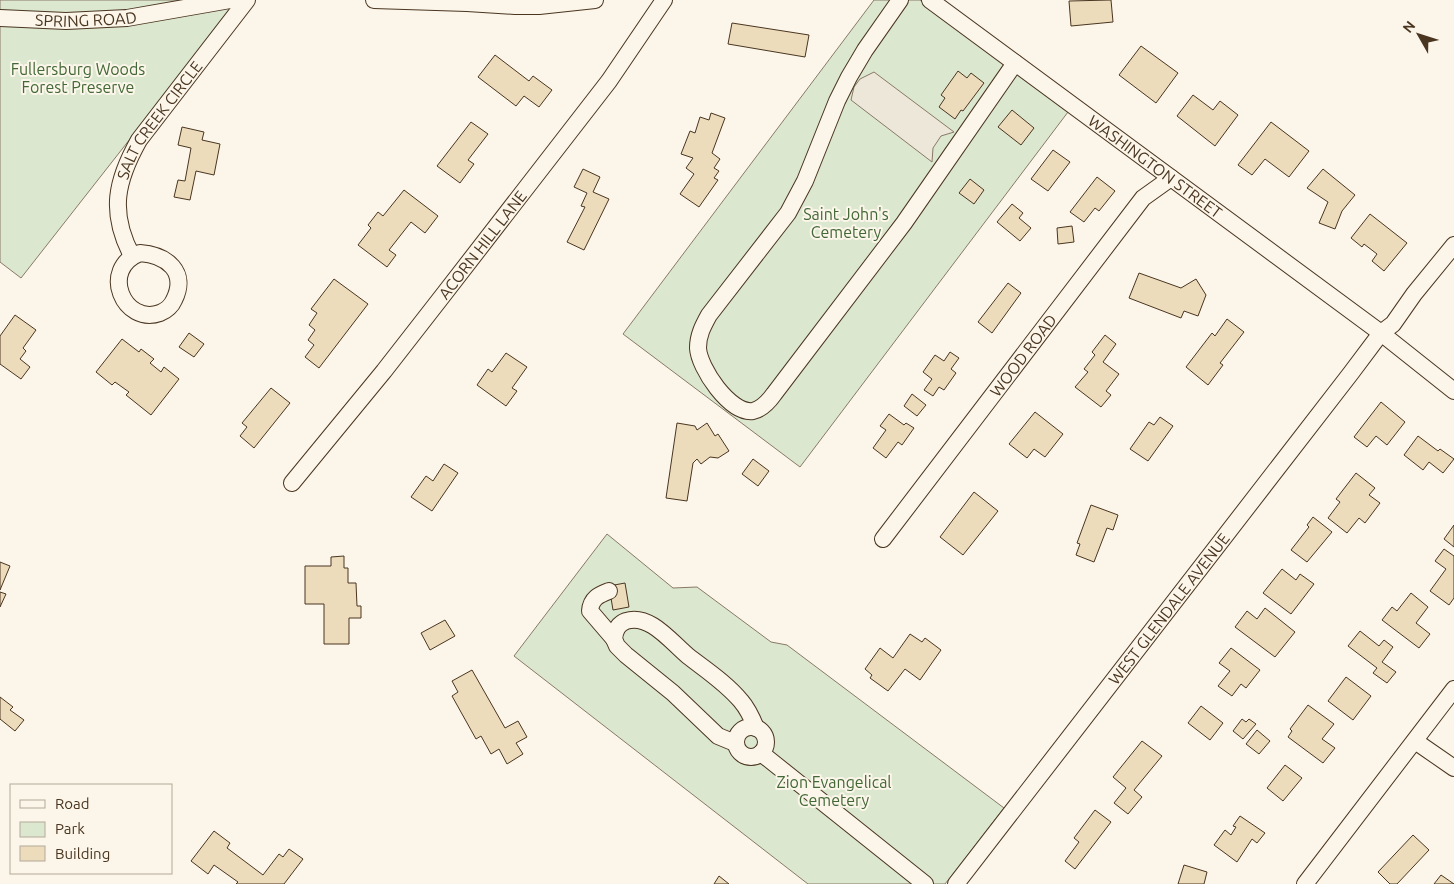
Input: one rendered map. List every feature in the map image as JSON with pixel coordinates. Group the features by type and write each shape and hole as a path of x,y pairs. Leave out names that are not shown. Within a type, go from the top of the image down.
{"street":[{"name":"SPRING ROAD","path":"0,18 66,20 127,18 230,0"},
{"name":"SALT CREEK CIRCLE","path":"132,256 121,232 118,212 118,195 129,157 139,140 247,0"},
{"path":"374,0 466,2 515,6 539,6 595,0"},
{"name":"ACORN HILL LANE","path":"292,483 372,387 609,81 664,0"},
{"path":"900,0 865,50 849,77 836,102 805,181 788,213 701,328 698,350 710,378 720,391 734,404 744,410 752,411 758,409 774,394 904,223 1015,63"},
{"name":"WASHINGTON STREET","path":"930,0 1380,333 1454,392"},
{"name":"WOOD ROAD","path":"883,539 1143,198 1172,178"},
{"name":"WEST GLENDALE AVENUE","path":"956,884 1380,333 1393,324 1414,294 1454,245"},
{"path":"609,591 594,599 590,611 614,639 617,646 663,684 718,736 735,743"},
{"path":"614,639 618,627 629,620 645,622 660,630 686,654 731,690 750,713 756,728 765,737 765,748 762,753 752,758 746,757 740,754 736,748 735,743 739,731 750,727 756,728"},
{"path":"1305,884 1454,690"},
{"path":"1415,741 1454,768"},
{"path":"762,753 924,884"}],"green space":[{"name":"Fullersburg Woods Forest Preserve","path":"0,0 239,0 21,278 0,262"},
{"name":"Saint John's Cemetery","path":"874,0 920,0 1068,112 800,467 623,334"},
{"name":"Zion Evangelical Cemetery","path":"607,534 673,588 697,587 771,642 787,645 1004,808 945,884 808,884 514,656"}],"shaded area":[{"path":"874,72 954,132 941,136 933,148 932,162 851,100 854,87 860,79"}],"building":[{"path":"1111,0 1113,22 1071,26 1069,1"},
{"path":"732,23 809,35 805,57 728,44"},
{"path":"1141,46 1178,73 1156,103 1119,75"},
{"path":"495,55 529,81 533,76 552,90 539,107 524,96 516,106 478,77"},
{"path":"958,71 967,78 971,73 984,83 955,119 939,107 945,98 941,95"},
{"path":"1193,95 1213,110 1220,101 1238,115 1215,146 1177,116"},
{"path":"1012,110 1034,128 1021,145 998,127"},
{"path":"711,113 725,118 712,153 720,159 714,168 719,171 714,178 718,180 699,207 680,194 694,174 686,168 693,158 681,154 690,131 695,133 700,117 709,120"},
{"path":"471,122 488,134 468,160 474,164 460,183 437,166"},
{"path":"1271,122 1309,151 1289,177 1265,159 1252,175 1238,165"},
{"path":"182,127 204,132 202,140 220,144 214,175 196,171 190,200 174,197 178,180 185,181 191,148 178,145"},
{"path":"1053,150 1070,162 1048,191 1031,179"},
{"path":"583,169 600,177 593,192 609,199 584,250 567,242 585,207 581,206 587,193 574,187"},
{"path":"1323,169 1355,195 1342,211 1335,229 1319,223 1328,202 1307,188"},
{"path":"1097,177 1115,191 1099,211 1095,208 1084,222 1070,212"},
{"path":"970,179 984,190 974,204 959,193"},
{"path":"404,190 438,216 425,233 411,222 389,250 396,255 387,267 358,245 371,228 368,225 378,212 383,216"},
{"path":"1012,204 1023,213 1019,218 1031,228 1020,241 997,222"},
{"path":"1370,214 1407,243 1384,271 1372,261 1377,254 1364,244 1362,247 1351,238"},
{"path":"1072,226 1074,242 1058,244 1057,228"},
{"path":"1139,273 1181,288 1196,279 1206,295 1198,316 1184,311 1181,318 1129,298"},
{"path":"334,279 368,304 319,368 305,357 314,345 308,340 315,330 309,325 317,313 311,309"},
{"path":"1008,283 1021,293 992,333 978,322"},
{"path":"15,315 36,330 23,348 26,351 20,359 30,367 21,379 0,364 0,336"},
{"path":"1227,319 1244,332 1220,363 1223,365 1208,385 1186,367 1212,333 1215,336"},
{"path":"189,333 204,344 194,357 179,347"},
{"path":"1105,335 1116,344 1103,362 1119,374 1106,391 1111,395 1101,407 1075,387 1088,372 1084,369 1095,355 1092,352"},
{"path":"122,339 139,352 141,349 154,359 150,363 161,372 164,367 179,379 151,415 126,395 129,392 115,382 112,385 96,372"},
{"path":"950,352 959,358 951,369 956,373 944,390 939,387 933,396 924,390 932,379 923,372 935,355 944,361"},
{"path":"506,353 527,367 512,388 517,391 506,406 477,385 488,369 492,372"},
{"path":"271,388 290,403 254,448 240,436 247,427 242,423"},
{"path":"912,394 926,405 917,416 904,406"},
{"path":"1381,402 1405,422 1387,445 1376,436 1367,447 1354,437"},
{"path":"1035,412 1063,434 1045,457 1034,449 1027,458 1009,444"},
{"path":"889,414 904,425 906,423 914,428 902,445 898,442 886,458 873,448 886,430 880,426"},
{"path":"1160,417 1173,426 1148,461 1130,449 1149,422 1154,425"},
{"path":"677,423 695,426 697,430 707,423 715,436 718,434 729,451 718,458 710,457 701,464 697,459 693,463 687,501 666,498"},
{"path":"1418,436 1438,451 1440,449 1454,459 1443,473 1429,462 1423,470 1404,455"},
{"path":"753,459 769,471 758,486 742,474"},
{"path":"444,464 458,473 432,511 411,497 426,476 433,481"},
{"path":"1356,473 1375,488 1369,495 1380,503 1365,523 1359,518 1347,533 1328,518 1340,502 1336,499"},
{"path":"974,492 998,511 963,555 940,537"},
{"path":"1091,505 1118,515 1113,530 1107,528 1094,562 1076,555 1080,544 1077,543"},
{"path":"1313,517 1332,532 1307,562 1291,550 1309,527 1307,525"},
{"path":"1454,525 1454,547 1444,539"},
{"path":"1444,549 1454,556 1454,598 1449,605 1430,591 1446,569 1435,561"},
{"path":"344,556 344,568 348,568 348,583 356,583 357,606 361,606 361,618 349,618 349,644 324,644 324,604 305,604 305,566 331,566 331,557"},
{"path":"0,562 10,566 0,590"},
{"path":"1282,569 1296,580 1300,574 1314,584 1291,614 1263,593"},
{"path":"625,583 629,607 613,610 609,586"},
{"path":"0,592 6,594 0,607"},
{"path":"1411,593 1428,607 1416,623 1430,634 1419,648 1382,620 1392,607 1397,611"},
{"path":"1265,608 1295,632 1275,657 1235,627 1247,611 1257,619"},
{"path":"445,620 455,636 430,650 421,633"},
{"path":"1360,631 1379,646 1384,640 1393,647 1382,662 1396,672 1387,683 1373,673 1377,668 1348,646"},
{"path":"910,634 922,642 925,638 941,650 920,680 905,669 888,691 870,678 872,675 865,669 880,648 893,658"},
{"path":"1231,648 1260,670 1246,688 1241,684 1232,696 1218,686 1230,671 1219,663"},
{"path":"472,670 505,728 518,721 527,737 516,743 523,754 507,764 499,749 491,754 481,736 476,739 452,696 458,692 452,681"},
{"path":"1346,677 1371,696 1353,720 1328,701"},
{"path":"0,697 13,707 10,710 24,720 15,731 0,719"},
{"path":"1308,705 1334,724 1322,739 1335,748 1323,763 1288,737 1292,731 1290,729"},
{"path":"1201,706 1223,723 1210,740 1188,723"},
{"path":"1242,719 1246,722 1249,719 1256,724 1243,739 1233,731"},
{"path":"1257,730 1270,741 1259,754 1246,744"},
{"path":"1142,741 1162,756 1134,790 1142,797 1128,814 1114,803 1126,788 1113,777"},
{"path":"1285,765 1302,778 1283,801 1267,788"},
{"path":"1095,810 1111,822 1075,869 1065,861 1079,842 1074,838"},
{"path":"1240,816 1265,833 1257,843 1252,839 1237,862 1214,845 1225,830 1231,835 1236,827 1233,826"},
{"path":"214,831 230,843 227,848 263,875 279,854 283,857 289,849 303,859 284,884 236,884 238,882 214,865 208,874 191,861"},
{"path":"1413,835 1429,850 1397,884 1390,884 1378,872"},
{"path":"1184,865 1207,872 1204,884 1178,884"},
{"path":"1441,875 1454,884 1434,884"},
{"path":"719,876 729,884 714,884"}]}
